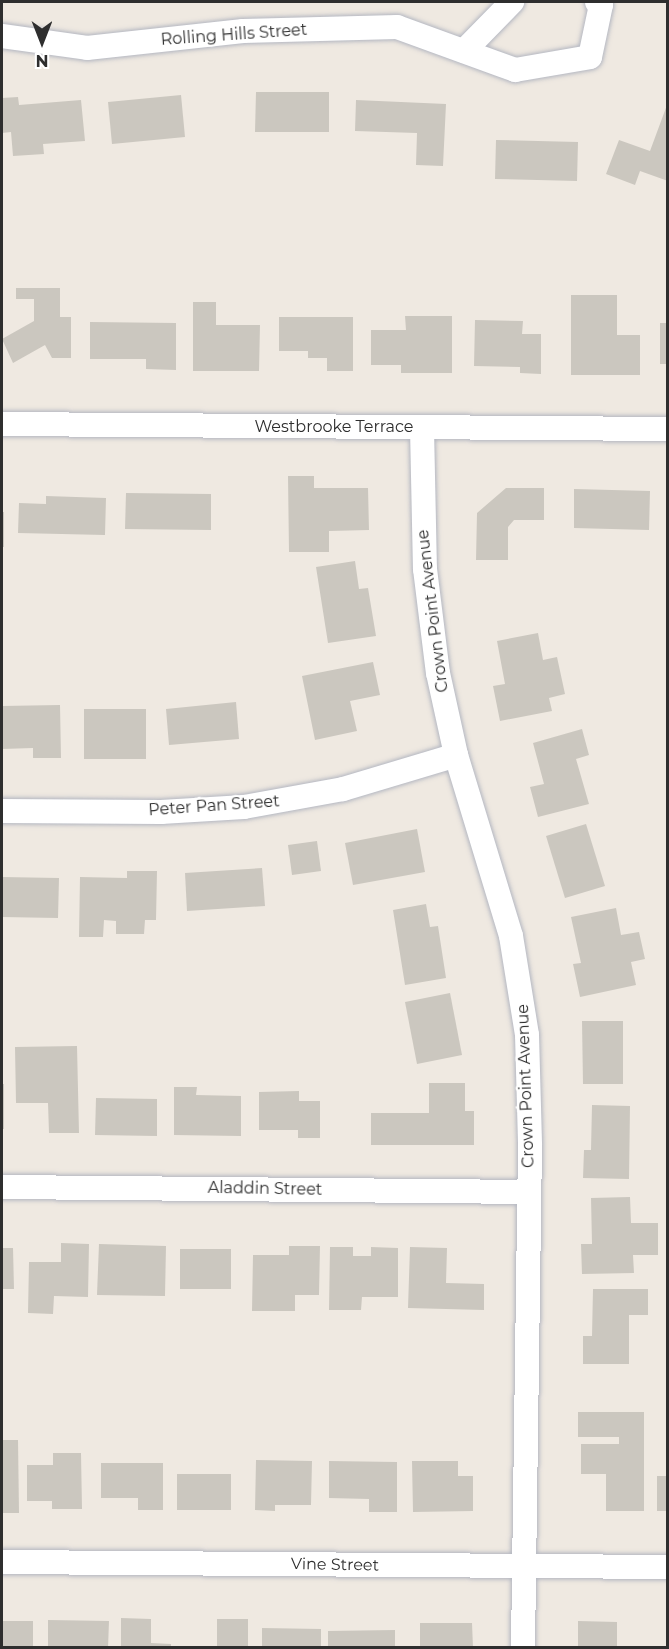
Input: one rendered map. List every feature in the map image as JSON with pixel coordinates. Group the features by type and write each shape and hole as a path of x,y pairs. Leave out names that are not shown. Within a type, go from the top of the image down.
{"street":[{"path":"464,51 512,2"},
{"name":"Rolling Hills Street","path":"2,36 87,48 243,31 398,27 515,70 590,57 601,5 597,2"},
{"name":"Westbrooke Terrace","path":"2,424 668,429"},
{"name":"Crown Point Avenue","path":"422,428 425,569 438,673 456,756 496,883 521,984 529,1083 523,1647"},
{"name":"Peter Pan Street","path":"2,811 161,812 244,807 343,789 456,756"},
{"name":"Aladdin Street","path":"2,1187 529,1192"},
{"name":"Vine Street","path":"2,1562 668,1567"}],"building":[{"path":"256,92 329,92 329,132 255,132"},
{"path":"181,95 185,137 112,144 108,102"},
{"path":"18,97 19,105 81,100 85,141 43,144 44,154 13,156 11,132 2,133 2,98"},
{"path":"356,100 446,104 443,166 416,165 417,133 355,131"},
{"path":"667,105 668,181 640,171 635,185 606,174 619,140 650,151"},
{"path":"496,140 578,142 577,181 495,179"},
{"path":"16,288 60,288 60,317 71,317 71,358 52,358 45,345 13,363 2,339 34,321 34,299 16,299"},
{"path":"571,295 617,295 617,335 640,335 640,375 571,375"},
{"path":"193,302 216,302 216,325 260,325 259,371 193,371"},
{"path":"405,316 452,316 452,373 401,373 401,365 371,365 371,330 406,330"},
{"path":"279,317 353,317 353,371 327,371 327,358 308,358 308,351 279,351"},
{"path":"475,320 523,321 522,334 541,334 541,374 520,373 520,367 474,366"},
{"path":"90,322 176,323 176,370 146,369 146,359 90,359"},
{"path":"660,323 668,323 668,364 660,364"},
{"path":"288,476 314,476 314,488 368,488 369,530 329,531 329,552 289,552"},
{"path":"506,488 544,488 544,520 514,520 508,527 508,560 476,560 477,513"},
{"path":"574,489 650,491 649,530 574,528"},
{"path":"126,493 211,494 211,530 125,529"},
{"path":"46,496 106,498 105,535 18,533 19,503 46,504"},
{"path":"2,512 4,512 4,547 2,547"},
{"path":"355,561 359,589 368,588 376,636 328,643 316,567"},
{"path":"538,633 543,660 557,657 565,694 549,698 552,711 500,721 493,686 505,684 497,641"},
{"path":"373,662 380,695 350,701 357,731 315,740 302,676"},
{"path":"236,702 239,739 169,745 166,709"},
{"path":"60,705 61,758 33,758 33,748 2,749 2,706"},
{"path":"84,709 146,709 146,759 84,759"},
{"path":"582,729 589,755 576,759 589,804 538,817 530,787 544,784 533,743"},
{"path":"586,824 605,886 565,898 546,836"},
{"path":"417,829 425,872 353,885 345,843"},
{"path":"317,841 321,871 292,875 288,845"},
{"path":"262,868 265,906 187,911 185,873"},
{"path":"127,871 157,871 156,920 145,920 144,934 116,934 116,921 104,920 103,937 79,937 80,877 127,878"},
{"path":"2,877 59,878 58,918 2,917"},
{"path":"426,904 430,927 438,926 446,978 405,985 393,910"},
{"path":"616,908 621,935 639,932 645,959 631,962 636,985 580,997 573,964 581,963 571,917"},
{"path":"450,993 462,1055 417,1064 405,1002"},
{"path":"582,1021 623,1021 623,1084 583,1084"},
{"path":"77,1046 79,1133 49,1133 48,1103 16,1103 15,1047"},
{"path":"429,1083 465,1083 465,1111 474,1111 474,1145 371,1145 371,1113 429,1113"},
{"path":"2,1084 4,1084 4,1129 2,1129"},
{"path":"174,1087 197,1087 196,1095 241,1096 241,1136 174,1135"},
{"path":"299,1091 299,1101 320,1101 320,1138 298,1138 298,1130 259,1130 259,1092"},
{"path":"96,1098 157,1099 157,1136 95,1135"},
{"path":"592,1105 630,1106 629,1179 583,1178 584,1150 591,1150"},
{"path":"630,1197 631,1223 658,1223 658,1255 633,1255 634,1273 582,1274 581,1244 592,1244 591,1198"},
{"path":"61,1243 89,1244 88,1297 54,1296 53,1314 28,1313 29,1262 61,1262"},
{"path":"99,1244 166,1246 165,1296 97,1295"},
{"path":"289,1246 320,1246 319,1295 295,1295 295,1311 252,1311 253,1255 289,1255"},
{"path":"330,1247 353,1247 353,1256 371,1256 371,1247 398,1248 398,1297 362,1297 361,1310 329,1310"},
{"path":"410,1247 447,1248 446,1283 484,1284 484,1310 408,1308"},
{"path":"2,1248 13,1248 14,1289 2,1289"},
{"path":"180,1249 231,1249 231,1289 180,1289"},
{"path":"593,1289 648,1289 648,1315 629,1315 629,1364 583,1364 583,1336 592,1336"},
{"path":"578,1412 644,1412 644,1511 606,1511 606,1474 581,1474 581,1444 619,1444 619,1437 578,1437"},
{"path":"2,1440 18,1440 19,1513 2,1513"},
{"path":"53,1453 81,1453 82,1509 52,1509 52,1501 27,1501 27,1465 53,1465"},
{"path":"256,1460 312,1461 311,1505 275,1505 275,1511 255,1510"},
{"path":"329,1461 397,1462 397,1512 369,1512 369,1499 329,1498"},
{"path":"412,1461 458,1461 458,1476 473,1476 473,1511 413,1512"},
{"path":"101,1463 163,1463 163,1510 138,1510 138,1498 101,1498"},
{"path":"177,1474 231,1474 231,1510 177,1510"},
{"path":"657,1476 668,1476 668,1511 657,1511"},
{"path":"121,1618 151,1619 151,1643 171,1644 171,1648 121,1648"},
{"path":"217,1619 248,1619 248,1648 217,1648"},
{"path":"48,1620 109,1621 108,1648 48,1648"},
{"path":"2,1621 33,1621 33,1648 2,1648"},
{"path":"578,1621 617,1622 617,1648 578,1648"},
{"path":"420,1623 472,1623 473,1648 420,1648"},
{"path":"262,1628 321,1629 321,1648 262,1648"},
{"path":"395,1630 395,1648 328,1648 328,1631"}]}
